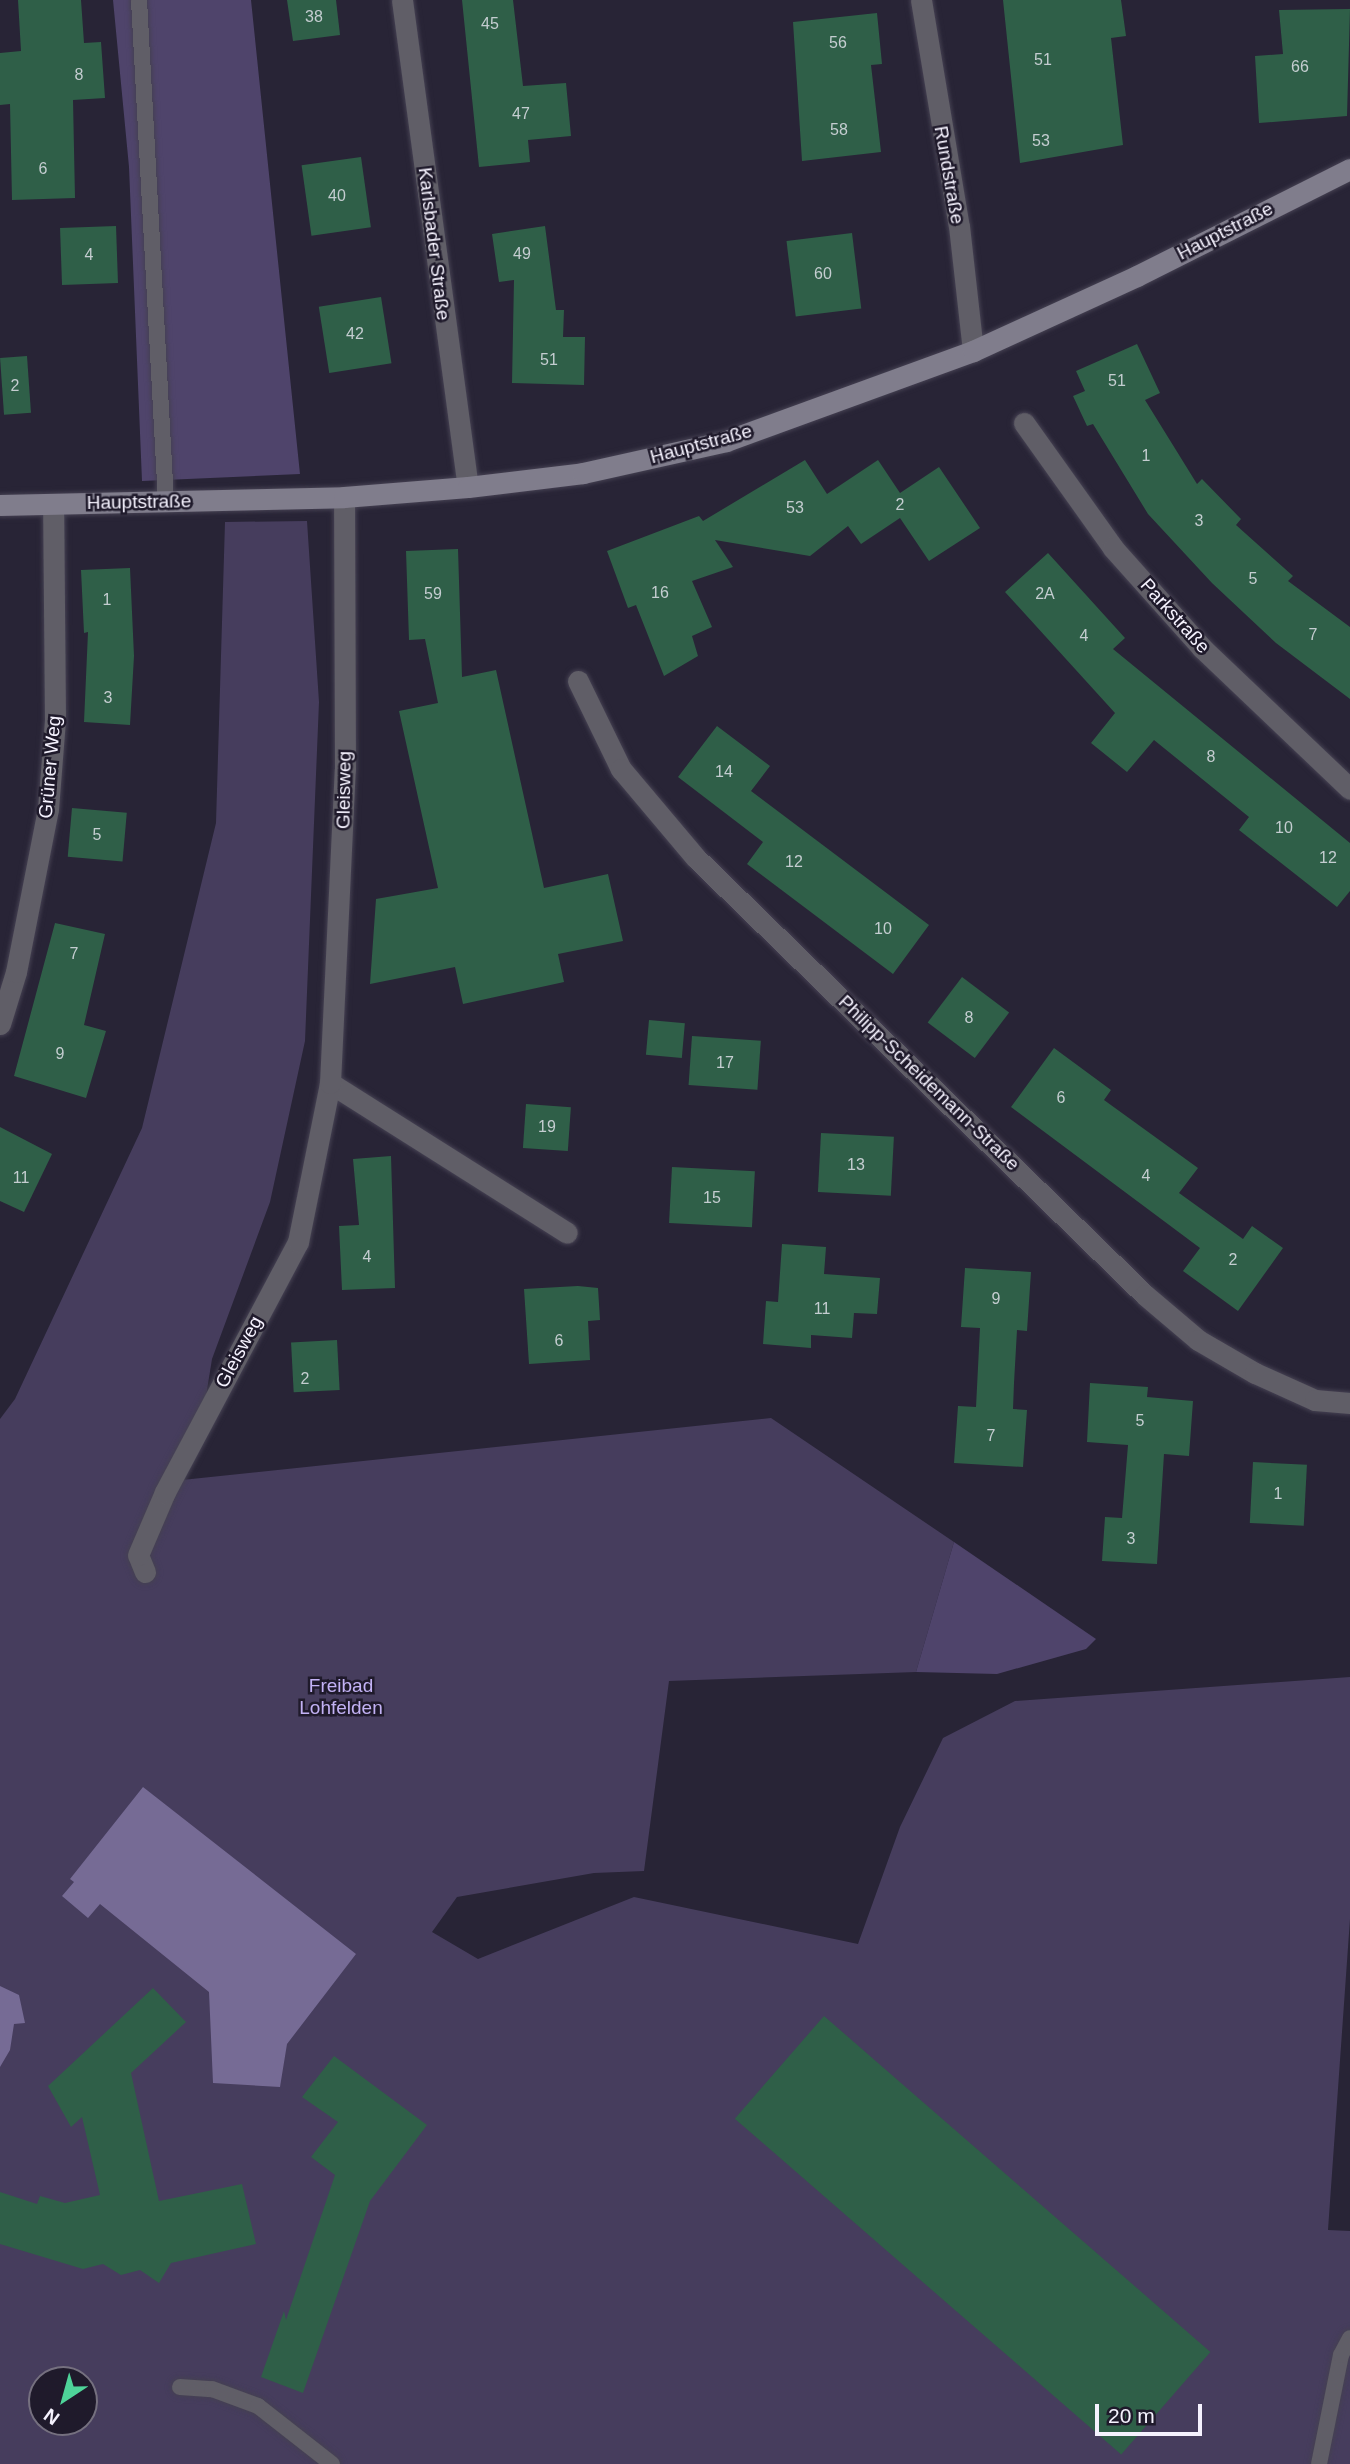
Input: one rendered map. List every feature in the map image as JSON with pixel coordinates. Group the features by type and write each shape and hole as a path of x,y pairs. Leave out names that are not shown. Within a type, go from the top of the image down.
{"main road":[{"name":"Hauptstraße","path":"0,505 344,497 468,487 583,473 726,441 973,351 1137,276 1350,169"}],"street":[{"name":"Karlsbader Straße","path":"402,0 468,487"},
{"name":"Rundstraße","path":"921,0 959,226 973,351"},
{"name":"Parkstraße","path":"1024,423 1113,548 1193,638 1350,789"},
{"name":"Gleisweg","path":"145,1572 138,1555 165,1492 298,1242 330,1083 345,769 344,497"},
{"name":"Grüner Weg","path":"0,1024 16,972 48,809 55,720 53,504"},
{"name":"Philipp-Scheidemann-Straße","path":"578,681 621,769 696,858 1145,1295 1198,1340 1255,1373 1315,1399 1350,1403"},
{"path":"330,1083 567,1233"}],"lane":[{"path":"139,0 166,502"},
{"path":"1319,2464 1341,2355 1350,2338"},
{"path":"180,2387 212,2389 258,2406 332,2464"}],"green space":[{"name":"Freibad Lohfelden","path":"307,521 319,702 305,1041 270,1202 212,1359 198,1446 182,1480 771,1418 954,1542 916,1672 669,1681 644,1871 594,1873 457,1897 432,1932 478,1959 634,1897 858,1944 900,1827 943,1738 1015,1701 1350,1677 1350,1919 1328,2230 1350,2231 1350,2464 0,2464 0,1419 15,1399 142,1128 216,823 225,522"}],"shaded area":[{"path":"113,0 251,0 300,474 142,481 129,167"},
{"path":"954,1542 1096,1639 1086,1649 997,1674 916,1672"},
{"path":"143,1787 356,1954 287,2044 280,2087 213,2083 209,1992 100,1904 88,1918 62,1896 74,1882 70,1879"},
{"path":"0,1986 19,1995 25,2023 14,2024 10,2050 0,2067"}],"building":[{"path":"18,0 81,0 84,43 101,42 105,98 73,100 75,198 12,200 10,104 0,105 0,53 21,51"},
{"path":"287,0 336,0 340,35 293,41"},
{"path":"462,0 513,0 523,86 566,83 571,136 528,140 530,162 479,167"},
{"path":"1003,0 1121,0 1126,36 1111,38 1123,145 1020,163"},
{"path":"1350,9 1347,116 1259,123 1255,56 1283,54 1279,10"},
{"path":"877,13 882,64 871,65 881,152 802,161 793,22"},
{"path":"361,157 371,227 311,236 302,165"},
{"path":"116,226 118,283 62,285 60,228"},
{"path":"545,226 556,310 564,310 563,337 585,337 584,385 512,383 514,280 499,282 492,234"},
{"path":"852,233 861,308 796,316 786,241"},
{"path":"381,297 391,363 329,373 319,307"},
{"path":"1137,344 1160,393 1145,400 1197,484 1202,479 1241,519 1236,525 1293,576 1288,581 1350,627 1350,699 1276,643 1212,583 1148,514 1093,424 1087,426 1073,396 1085,391 1076,371"},
{"path":"27,356 31,413 4,415 0,358"},
{"path":"805,460 827,494 878,460 900,493 939,467 980,528 929,561 900,518 861,544 848,526 810,556 715,540 733,567 692,581 712,627 692,636 698,656 664,676 636,605 628,608 607,551 699,516 703,521"},
{"path":"458,549 462,677 496,670 544,888 608,874 623,941 558,954 564,982 463,1004 455,967 370,984 376,899 438,888 399,711 438,703 425,639 409,640 406,551"},
{"path":"1048,553 1125,638 1113,649 1350,843 1350,891 1337,907 1239,830 1249,817 1154,740 1127,772 1091,743 1115,713 1005,592"},
{"path":"130,568 134,656 130,725 84,722 88,632 84,633 81,570"},
{"path":"717,726 770,766 751,791 929,925 893,974 747,864 763,842 678,777"},
{"path":"72,808 127,813 123,862 68,857"},
{"path":"55,923 105,934 84,1025 106,1031 86,1098 14,1076"},
{"path":"962,977 1009,1013 975,1058 928,1023"},
{"path":"649,1020 685,1023 682,1058 646,1055"},
{"path":"692,1036 761,1041 757,1090 689,1085"},
{"path":"1054,1048 1111,1090 1104,1100 1198,1168 1179,1193 1243,1239 1252,1226 1283,1248 1238,1311 1183,1271 1200,1248 1011,1107"},
{"path":"526,1104 571,1107 568,1151 523,1148"},
{"path":"0,1127 52,1154 24,1212 0,1201"},
{"path":"821,1133 894,1137 891,1196 818,1192"},
{"path":"391,1156 395,1288 342,1290 339,1226 359,1225 353,1159"},
{"path":"672,1167 755,1171 752,1227 669,1223"},
{"path":"782,1244 826,1247 824,1274 880,1278 877,1314 854,1313 852,1338 811,1335 811,1348 763,1344 766,1301 778,1302"},
{"path":"965,1268 1031,1272 1027,1331 1017,1330 1014,1383 1013,1409 1027,1410 1023,1467 954,1463 958,1406 976,1407 980,1328 961,1327"},
{"path":"578,1286 598,1288 600,1320 588,1321 590,1360 529,1364 524,1289"},
{"path":"337,1340 340,1390 294,1392 291,1342"},
{"path":"1090,1383 1148,1387 1147,1397 1193,1401 1189,1456 1164,1454 1157,1564 1102,1561 1105,1517 1122,1518 1128,1445 1087,1442"},
{"path":"1253,1462 1307,1465 1304,1526 1250,1523"},
{"path":"153,1988 186,2022 131,2073 159,2201 242,2184 256,2244 171,2263 159,2283 140,2270 121,2275 103,2264 83,2269 0,2244 0,2192 37,2204 40,2196 65,2203 100,2195 82,2117 71,2127 48,2086"},
{"path":"824,2016 1210,2352 1121,2455 735,2119"},
{"path":"334,2056 427,2125 370,2201 303,2393 261,2377 284,2311 286,2320 335,2175 311,2157 338,2122 302,2097"}]}
